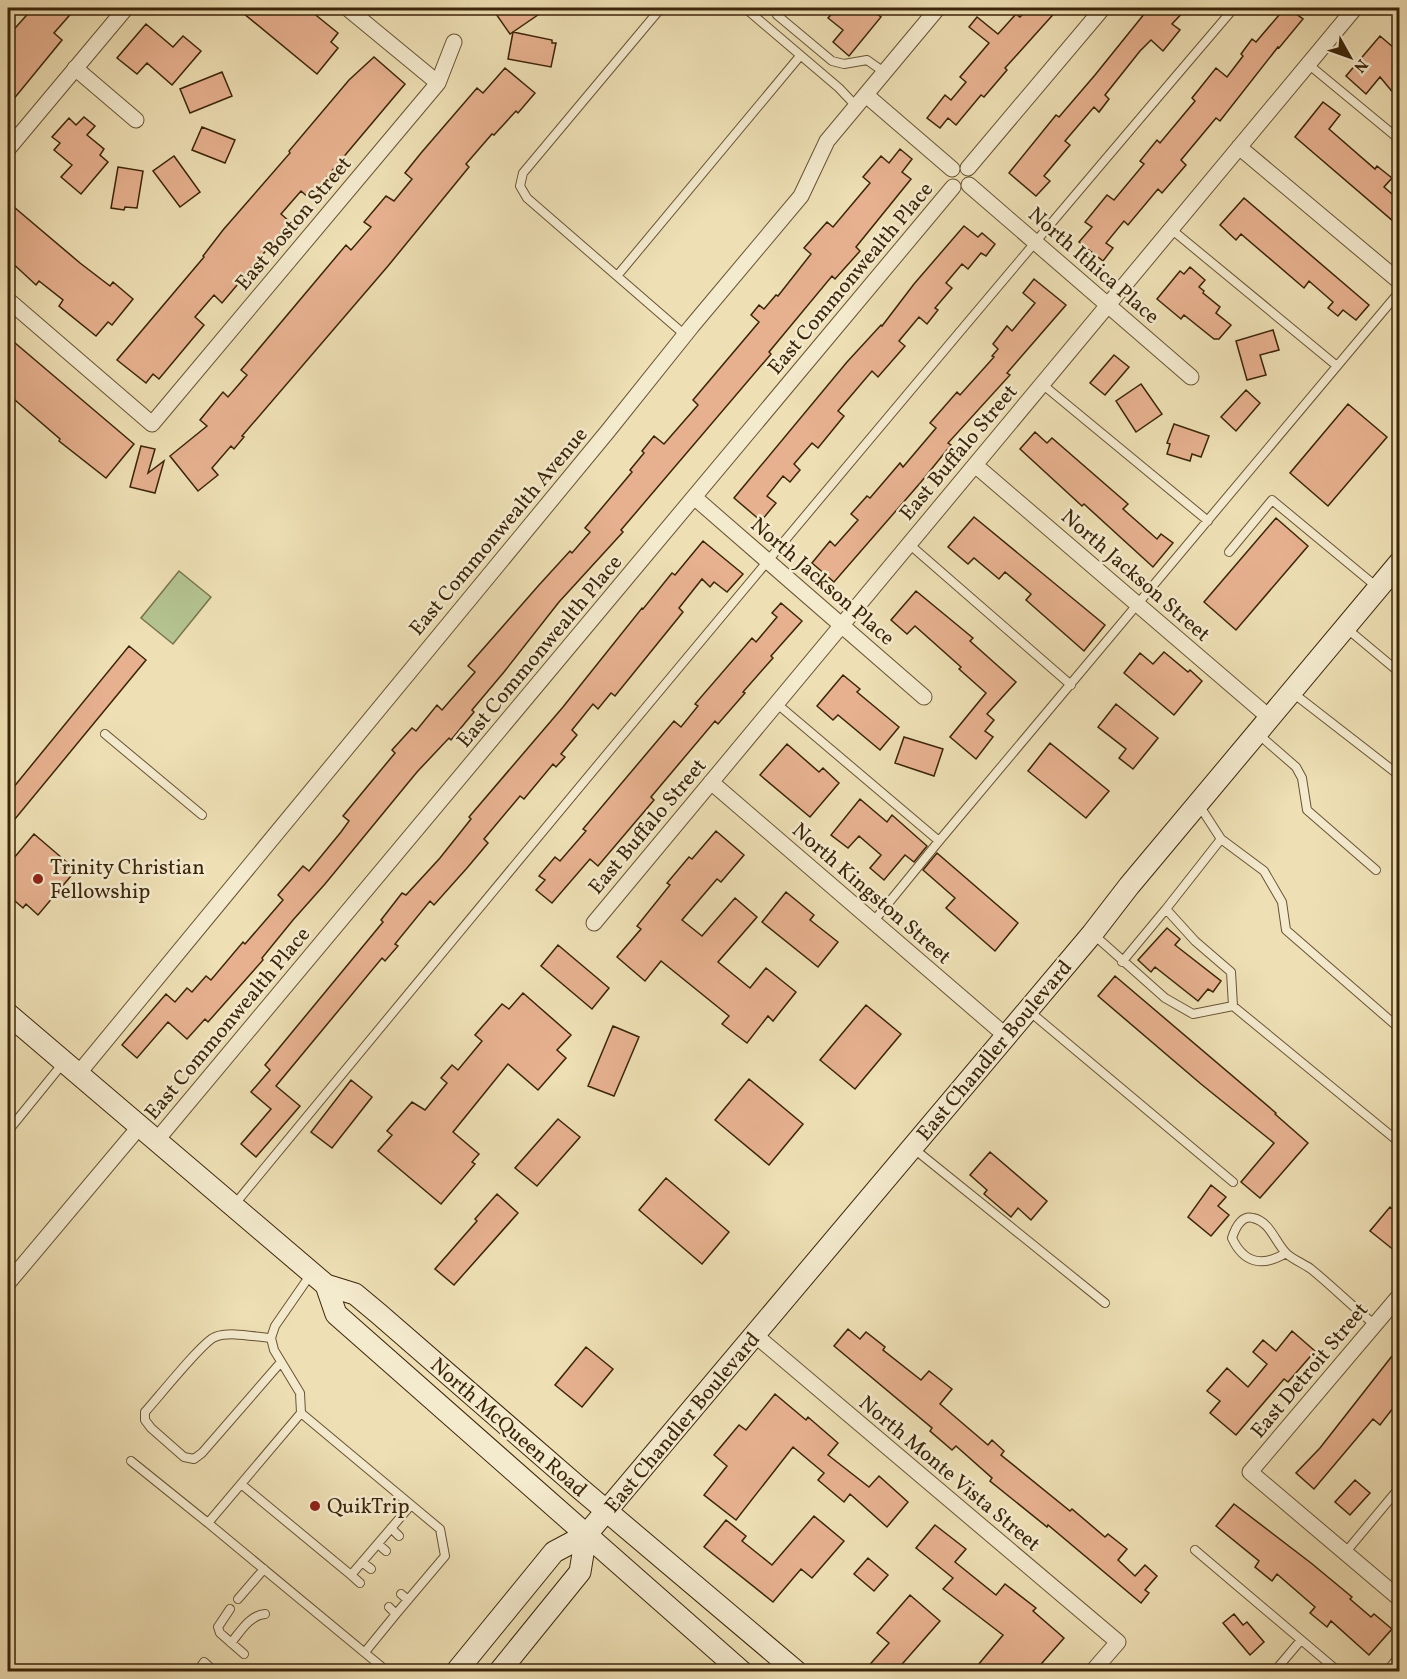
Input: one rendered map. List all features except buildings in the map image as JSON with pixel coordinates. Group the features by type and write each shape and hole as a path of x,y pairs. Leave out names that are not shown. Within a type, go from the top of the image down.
{"main road":[{"name":"East Chandler Boulevard","path":"456,1671 554,1552 586,1535 607,1511 1092,934 1345,627 1390,577"},
{"name":"North McQueen Road","path":"8,1014 319,1279 355,1294 797,1671"},
{"name":"North McQueen Road","path":"319,1279 336,1314 742,1671"},
{"path":"499,1671 580,1572 586,1535"}],"street":[{"path":"8,149 126,8"},
{"path":"347,8 438,83"},
{"name":"East Commonwealth Avenue","path":"71,1068 608,431 801,196 827,141 938,8"},
{"path":"968,168 1103,8"},
{"name":"East Buffalo Street","path":"594,923 1355,8"},
{"name":"East Boston Street","path":"8,300 152,424 438,83 454,42"},
{"path":"75,68 136,120"},
{"path":"861,100 952,170"},
{"path":"1239,147 1400,282"},
{"path":"958,166 968,168 972,176 969,185 960,190 953,187 948,176 952,170 958,166"},
{"name":"North Ithica Place","path":"969,185 1191,377"},
{"name":"East Commonwealth Place","path":"156,1141 953,187"},
{"name":"North Jackson Street","path":"975,465 1138,605 1264,725"},
{"name":"North Jackson Place","path":"694,497 924,696"},
{"name":"North Kingston Street","path":"711,783 1005,1035"},
{"path":"8,1283 140,1126"},
{"name":"East Detroit Street","path":"1345,1553 1250,1472 1400,1295"},
{"name":"North Monte Vista Street","path":"755,1335 1118,1642 1092,1671"},
{"path":"1345,1553 1400,1599"},
{"path":"1391,1671 1400,1660"}],"lane":[{"path":"661,8 523,173 520,186 527,198 685,335"},
{"path":"745,8 839,88 861,100"},
{"path":"233,1206 768,561 1234,8"},
{"path":"777,15 832,61 844,64 867,60 884,72"},
{"path":"617,276 800,56"},
{"path":"1308,64 1400,140"},
{"path":"1171,229 1337,366"},
{"path":"873,922 1400,291"},
{"path":"1041,384 1208,521"},
{"path":"1229,552 1272,500 1390,577"},
{"path":"909,544 1071,685"},
{"path":"1345,627 1400,672"},
{"path":"1292,692 1400,777"},
{"path":"776,703 939,841"},
{"path":"1264,725 1302,778 1306,810 1376,870"},
{"path":"105,734 202,815"},
{"path":"1198,804 1221,839 1264,871 1282,902 1286,930 1400,1029"},
{"path":"1122,962 1221,839"},
{"path":"1166,909 1195,941 1231,972 1233,1006 1400,1143"},
{"path":"1092,934 1165,999 1193,1014 1233,1006"},
{"path":"1027,1010 1233,1182"},
{"path":"8,1131 71,1068"},
{"path":"912,1147 1106,1303"},
{"path":"1286,1253 1273,1261 1248,1258 1238,1250 1232,1238 1236,1227 1245,1218 1251,1217 1261,1221 1276,1237 1286,1253 1310,1269 1374,1324"},
{"path":"208,1523 301,1413 300,1393 274,1350 271,1338 275,1326 319,1279"},
{"path":"271,1338 231,1335 214,1337 145,1412 145,1420 184,1457 194,1459 202,1453 281,1362"},
{"path":"301,1413 440,1529 445,1556 433,1564 420,1579 408,1600 365,1652"},
{"path":"131,1461 385,1670"},
{"path":"241,1484 360,1583"},
{"path":"1345,1553 1400,1487"},
{"path":"351,1575 411,1505"},
{"path":"391,1528 399,1536"},
{"path":"378,1544 386,1551"},
{"path":"1196,1550 1339,1671"},
{"path":"362,1562 371,1569"},
{"path":"238,1599 264,1569"},
{"path":"401,1594 408,1600"},
{"path":"389,1607 396,1614"},
{"path":"230,1609 218,1627 220,1633 244,1654"},
{"path":"231,1643 252,1618 265,1614"},
{"path":"1274,1671 1301,1640"},
{"path":"196,1671 204,1662 215,1671"}],"green space":[{"path":"179,571 211,597 173,644 141,618"}],"place":[{"name":"Trinity Christian Fellowship","path":"38,879"},
{"name":"QuikTrip","path":"315,1506"}]}
